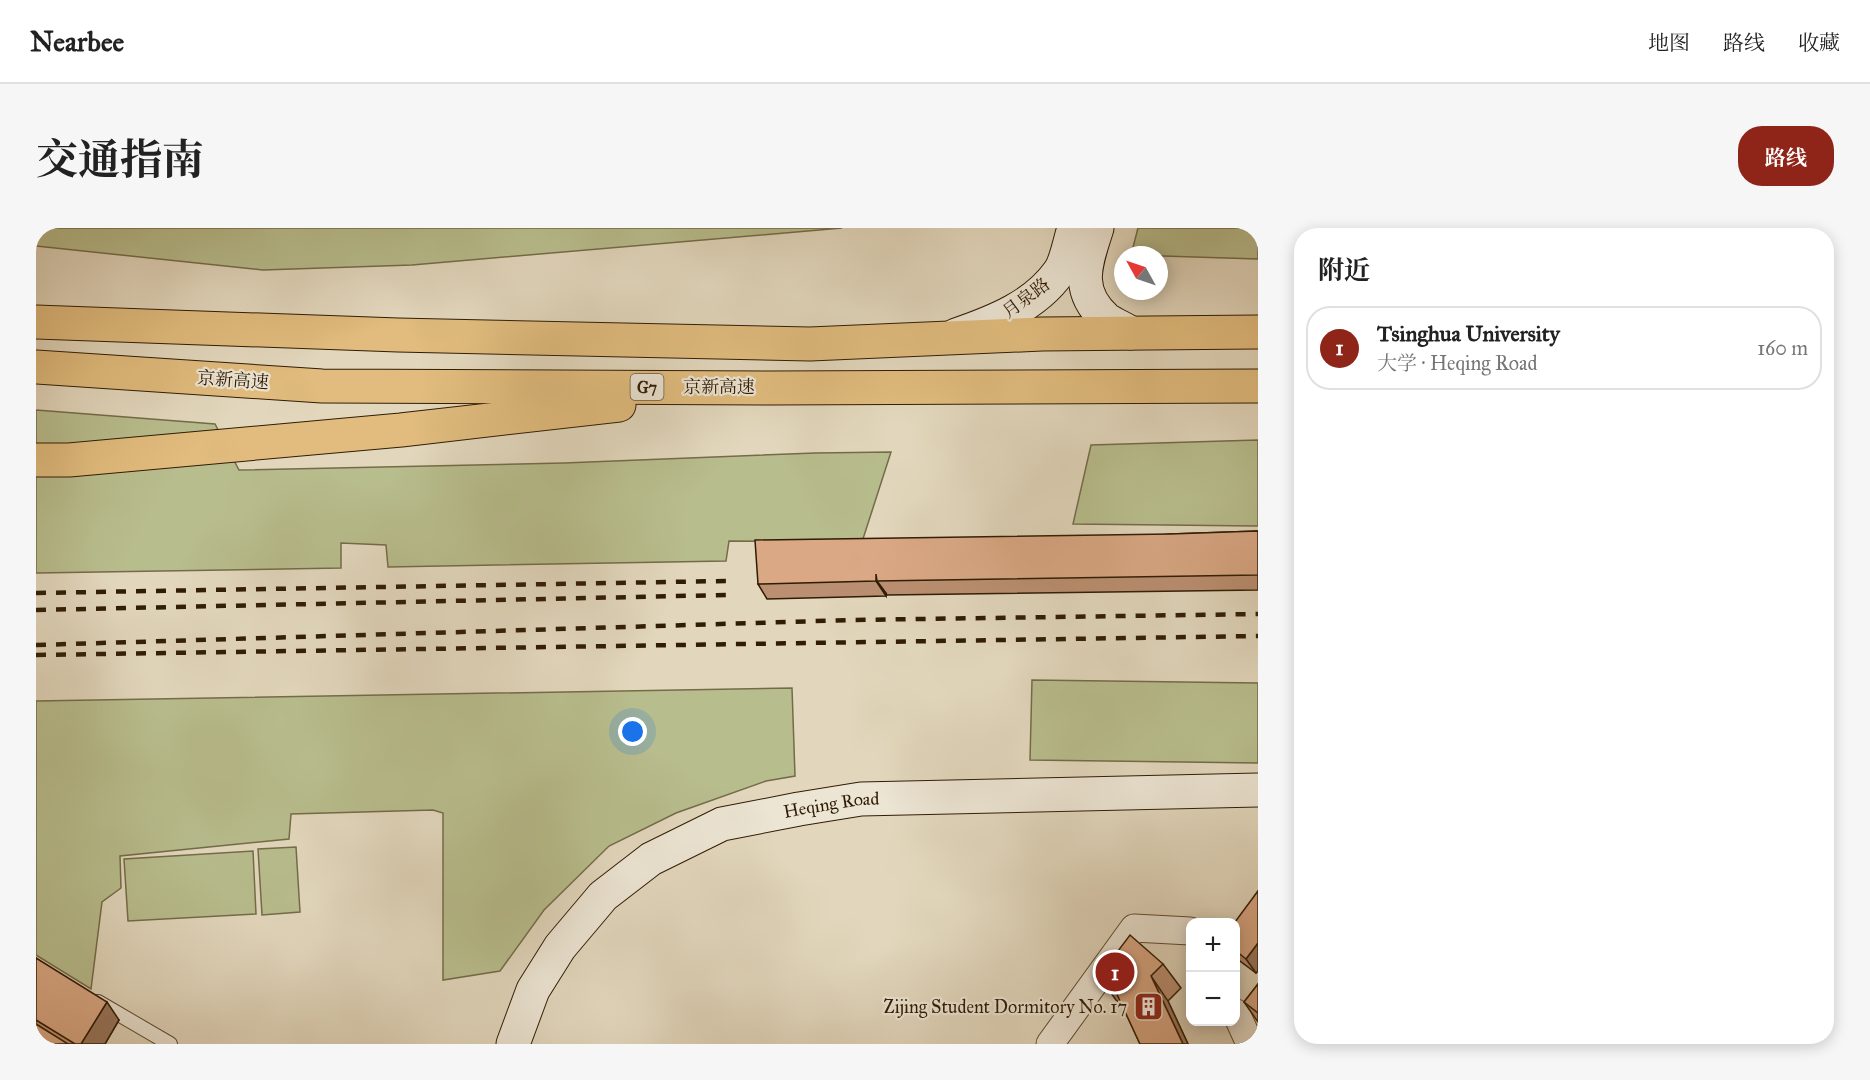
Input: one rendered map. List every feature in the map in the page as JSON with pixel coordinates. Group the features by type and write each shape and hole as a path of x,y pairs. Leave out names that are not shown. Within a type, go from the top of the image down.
{"highway":[{"path":"39,322 386,334 798,344 1041,334 1258,332"},
{"name":"京新高速","path":"36,367 322,386 769,388 1258,386"},
{"path":"36,460 69,460 401,430 769,388"}],"main road":[{"name":"月泉路","path":"948,338 1015,311 1040,292 1060,271 1074,228"},
{"path":"1097,228 1086,266 1084,286 1107,319 1131,333"},
{"name":"Heqing Road","path":"513,1044 533,990 560,947 603,896 651,859 722,824 861,800 1258,790"}],"street":[{"path":"1050,1044 1134,928 1186,931"},
{"path":"1240,1022 1250,1044"}],"lane":[{"path":"88,996 170,1044"}],"green space":[{"path":"36,228 842,228 412,265 263,270 36,246"},
{"path":"1138,228 1258,228 1258,259 1168,256 1168,246 1133,246"},
{"path":"36,410 215,424 239,470 564,463 891,452 862,542 729,541 726,561 388,567 386,545 341,543 341,568 36,573"},
{"path":"1258,440 1258,526 1073,524 1091,445"},
{"path":"1032,680 1258,683 1258,763 1030,760"},
{"path":"792,688 795,776 766,781 676,813 609,846 544,910 500,971 443,980 443,813 433,810 291,814 289,839 120,856 121,888 102,902 91,989 36,955 36,701"},
{"path":"296,847 300,912 262,915 258,849"},
{"path":"253,851 256,914 128,921 124,859"}],"building":[{"path":"1258,531 1258,575 877,581 876,574 876,581 758,584 755,540 1170,534"},
{"path":"1258,891 1258,943 1246,959 1240,954 1240,918 1238,918"},
{"path":"1130,935 1163,964 1151,976 1183,1044 1140,1044 1114,988 1099,976"},
{"path":"36,958 107,1002 81,1044 75,1044 36,1020"},
{"path":"1258,984 1258,1013 1244,1002"},
{"path":"36,1024 68,1044 36,1044"}],"railway":[{"path":"36,593 726,581"},
{"path":"36,610 726,595"},
{"path":"36,645 852,620 1258,614"},
{"path":"36,655 1258,636"}],"place":[{"name":"Tsinghua University","path":"1115,972"},
{"name":"Zijing Student Dormitory No. 17","path":"1148,1007"}]}
